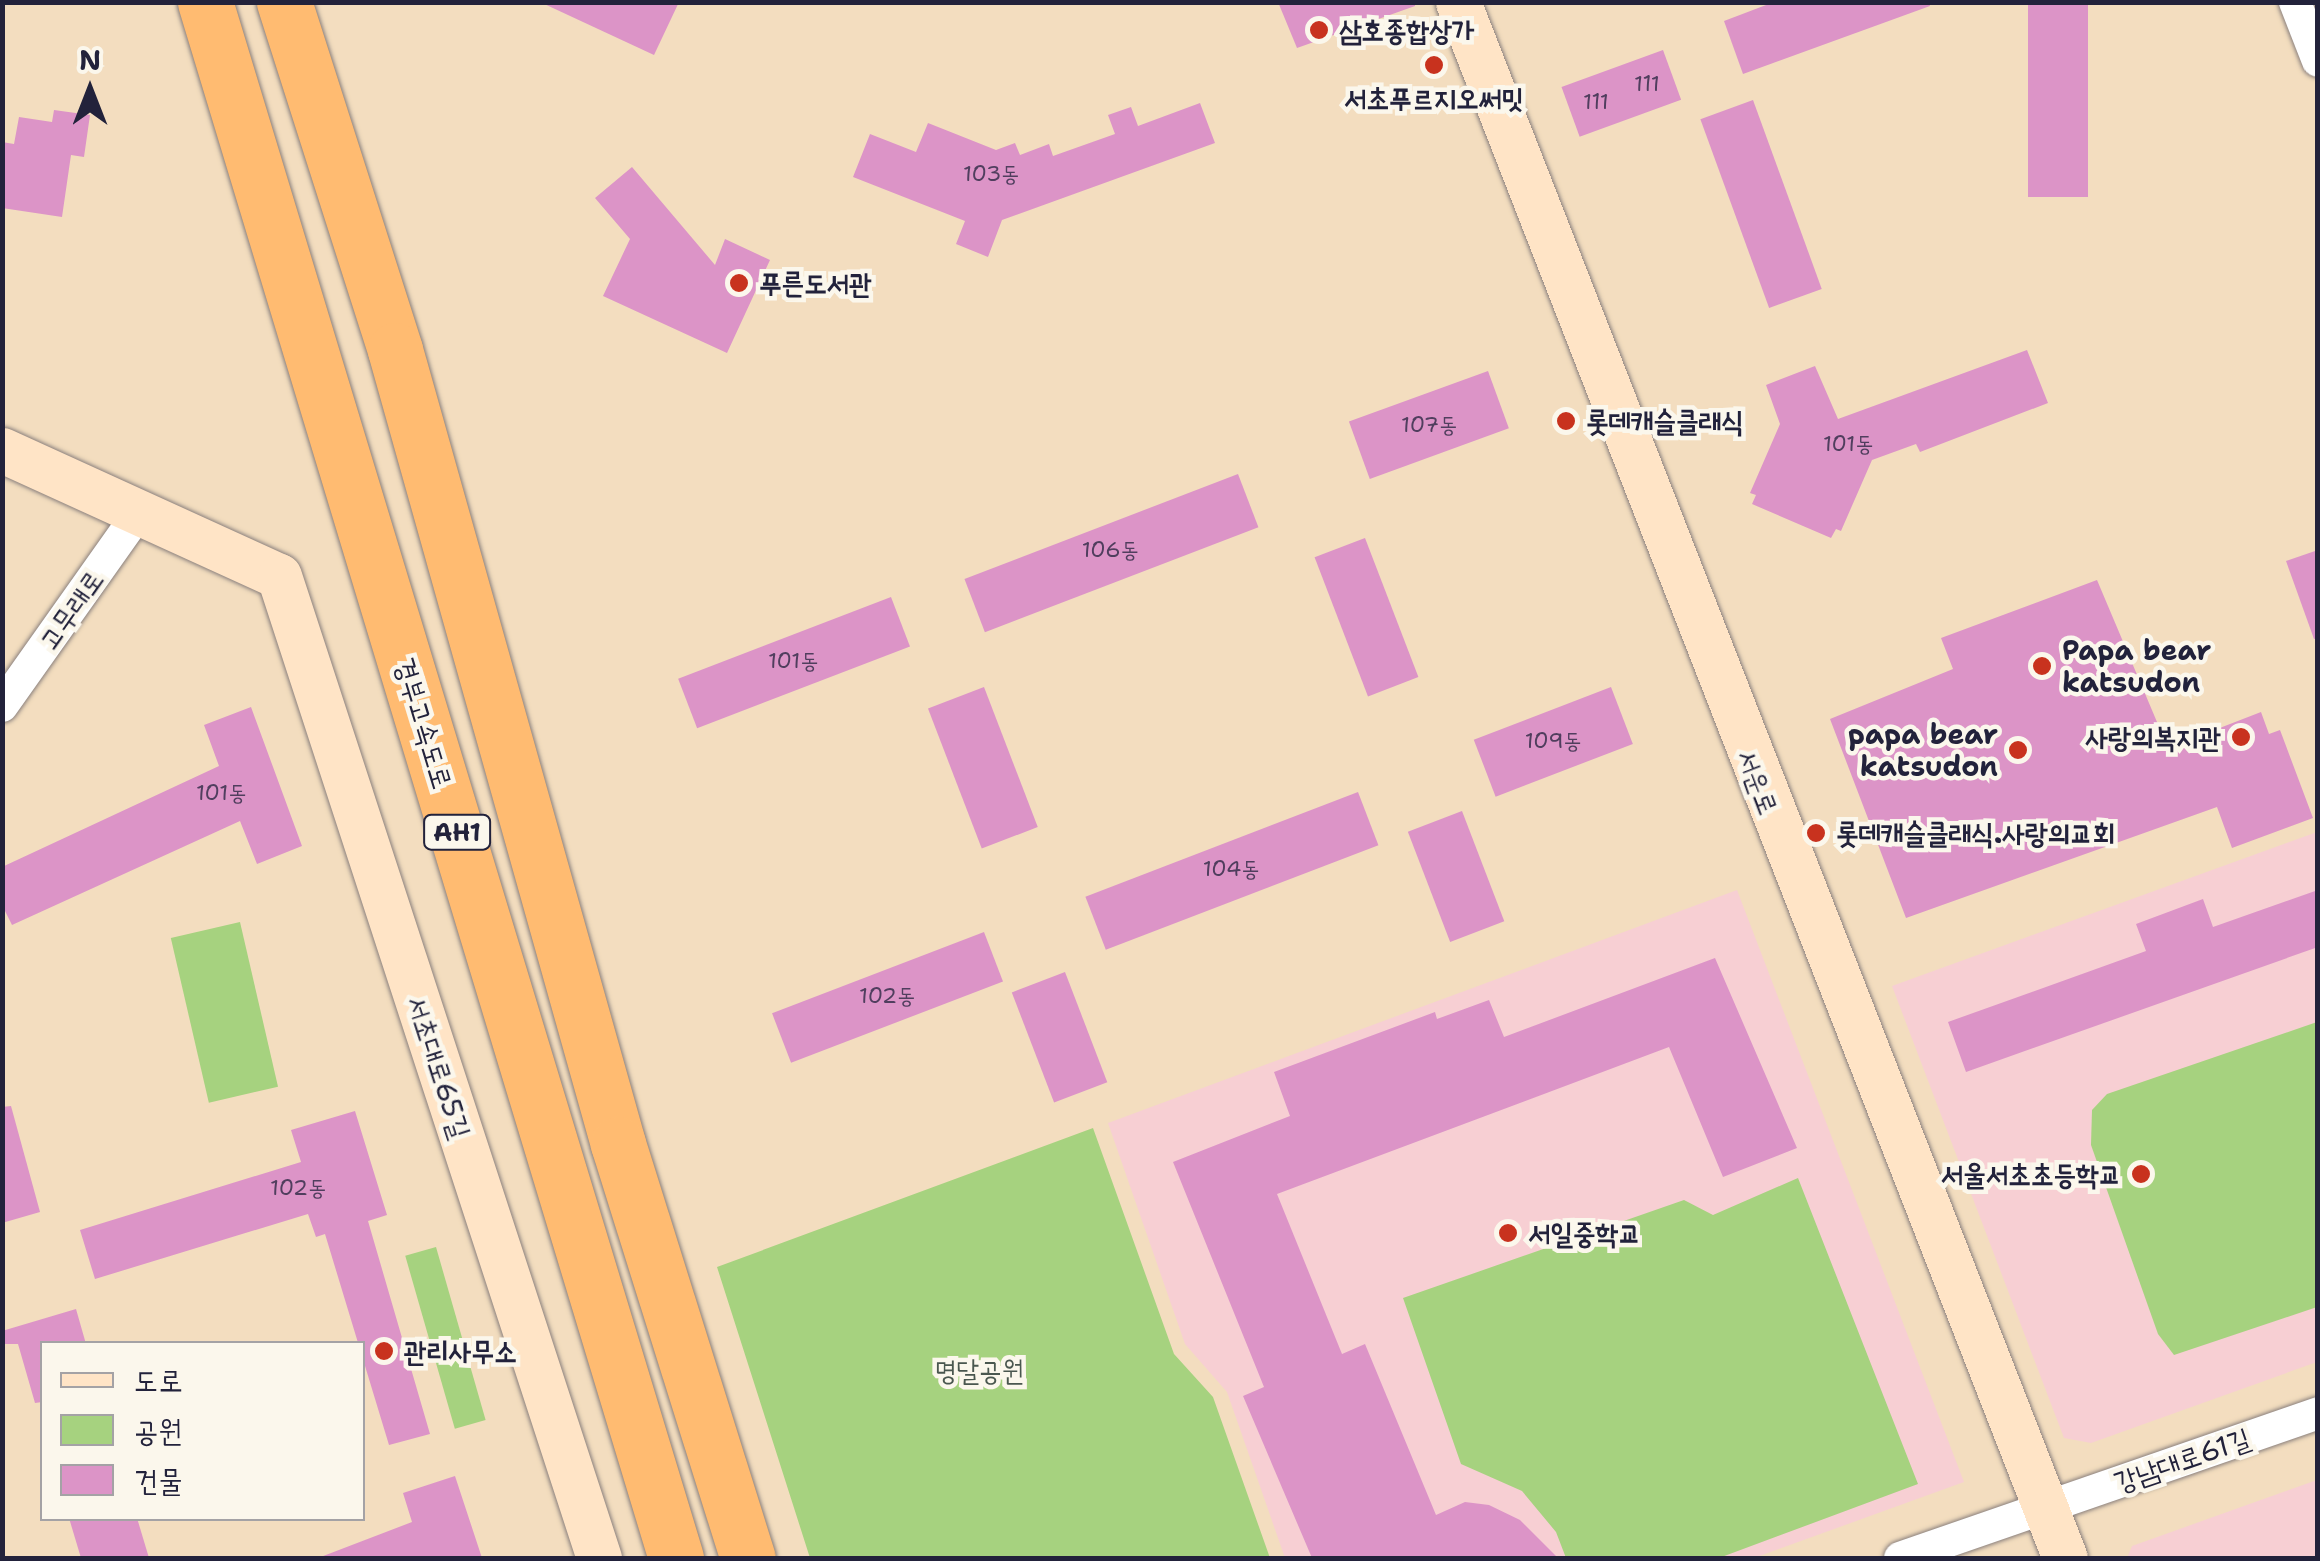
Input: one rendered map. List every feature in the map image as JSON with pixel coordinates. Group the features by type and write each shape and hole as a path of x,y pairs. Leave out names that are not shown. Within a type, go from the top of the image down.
{"highway":[{"path":"190,2 238,106"},
{"name":"경부고속도로","path":"206,2 676,1558"},
{"name":"AH1","path":"284,2 395,350 618,1144 748,1558"},
{"path":"320,2 395,350"}],"street":[{"name":"서운로","path":"1458,2 2066,1558"},
{"path":"2295,2 2318,61"},
{"path":"2,450 138,514"},
{"name":"서초대로65길","path":"138,514 279,576 598,1558"},
{"name":"고무래로","path":"2,706 138,514"},
{"name":"강남대로61길","path":"1900,1558 2045,1504 2318,1413"}],"shaded area":[{"name":"서울서초초등학교","path":"2317,832 2317,1362 2091,1443 2064,1438 1892,986"},
{"name":"서일중학교","path":"1737,890 1964,1482 1754,1558 1285,1558 1227,1392 1185,1344 1108,1123"},
{"path":"2317,1480 2317,1558 2127,1558 2132,1546"}],"green space":[{"path":"240,922 278,1087 209,1103 171,938"},
{"path":"2317,1022 2317,1307 2174,1355 2158,1334 2091,1145 2092,1110 2107,1094"},
{"name":"명달공원","path":"1093,1128 1174,1354 1213,1397 1270,1558 810,1558 717,1267"},
{"path":"1798,1178 1918,1484 1719,1558 1566,1558 1556,1532 1522,1491 1461,1464 1403,1298 1684,1200 1713,1215"},
{"path":"436,1247 486,1420 455,1429 405,1256"}],"building":[{"path":"540,2 679,2 654,55"},
{"name":"삼호종합상가","path":"1278,2 1415,2 1415,6 1297,48"},
{"path":"1774,2 1929,2 1930,6 1743,74 1724,21"},
{"path":"2028,2 2088,2 2088,197 2028,197"},
{"path":"1663,50 1681,100 1580,137 1562,87"},
{"path":"1753,100 1822,289 1769,308 1700,119"},
{"path":"1200,103 1215,143 1002,220 988,257 956,244 965,221 853,177 870,134 916,152 928,123 996,150 1015,143 1020,155 1049,144 1053,156 1115,134 1108,115 1131,107 1138,126"},
{"path":"54,110 90,115 84,157 71,155 62,217 2,208 2,142 14,144 19,117 52,122"},
{"path":"632,167 715,265 725,239 770,260 727,353 603,296 630,239 595,198"},
{"path":"2027,350 2048,403 1920,452 1916,444 1872,460 1841,531 1836,529 1831,538 1752,504 1756,495 1750,493 1780,424 1766,385 1815,366 1838,419"},
{"path":"1488,371 1509,428 1370,479 1349,422"},
{"path":"1238,474 1258,527 985,632 964,579"},
{"path":"1365,538 1418,677 1368,696 1315,557"},
{"path":"2318,550 2318,638 2314,639 2286,561"},
{"path":"2097,580 2168,748 2261,712 2269,734 2280,730 2313,818 2232,848 2217,807 1906,918 1830,719 1953,669 1941,638"},
{"path":"891,597 910,646 697,728 678,679"},
{"path":"984,687 1038,827 982,849 928,709"},
{"path":"1611,687 1633,744 1496,797 1474,740"},
{"path":"251,707 302,846 257,864 240,821 12,925 2,905 2,867 219,766 204,725"},
{"path":"1358,792 1378,845 1106,950 1085,897"},
{"path":"1462,811 1504,921 1450,942 1408,832"},
{"path":"2318,890 2318,947 1966,1072 1948,1022 2146,951 2136,924 2203,899 2213,927"},
{"path":"984,932 1003,981 791,1063 772,1013"},
{"path":"1715,958 1797,1148 1723,1177 1669,1047 1277,1194 1342,1354 1365,1344 1436,1515 1465,1502 1489,1505 1520,1520 1558,1558 1312,1558 1243,1396 1264,1387 1173,1162 1290,1116 1274,1072 1435,1012 1437,1019 1489,1000 1504,1037"},
{"path":"1065,972 1107,1082 1054,1103 1012,992"},
{"path":"11,1106 40,1212 2,1223 2,1107"},
{"path":"355,1111 387,1215 368,1221 430,1434 389,1445 365,1366 365,1341 357,1341 325,1234 316,1237 308,1214 95,1279 80,1230 301,1162 291,1130"},
{"path":"76,1309 85,1341 40,1341 40,1402 35,1403 18,1344 2,1344 2,1331"},
{"path":"455,1476 482,1558 318,1558 412,1522 403,1493"},
{"path":"70,1521 138,1521 149,1558 81,1558"}],"place":[{"name":"삼호종합상가","path":"1319,30"},
{"name":"서초푸르지오써밋","path":"1434,65"},
{"name":"푸른도서관","path":"739,283"},
{"name":"롯데캐슬클래식","path":"1566,421"},
{"name":"Papa bear katsudon","path":"2042,666"},
{"name":"사랑의복지관","path":"2241,737"},
{"name":"papa bear katsudon","path":"2018,750"},
{"name":"롯데캐슬클래식.사랑의교회","path":"1816,833"},
{"name":"서울서초초등학교","path":"2141,1174"},
{"name":"서일중학교","path":"1508,1233"},
{"name":"관리사무소","path":"384,1351"}]}
